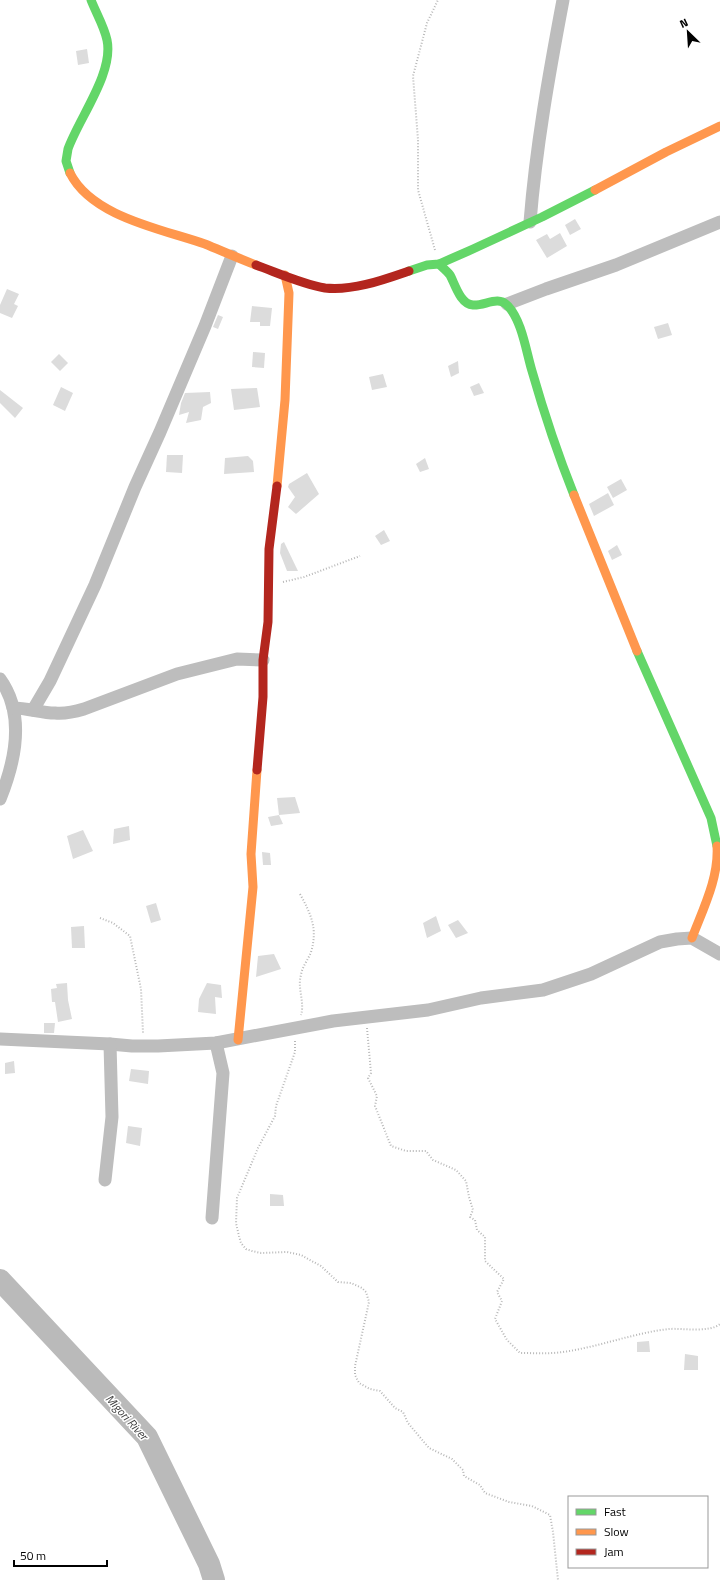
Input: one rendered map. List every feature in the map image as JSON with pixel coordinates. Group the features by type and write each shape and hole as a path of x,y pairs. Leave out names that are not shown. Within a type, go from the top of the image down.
{"street":[{"path":"91,0 105,34 108,44 108,53 94,96 72,138 66,162 70,175 80,188 92,199 114,211 156,229 206,245 232,256 320,287 340,288 358,286 437,264 502,237 720,126"},
{"path":"530,222 534,174 542,114 563,0"},
{"path":"507,304 616,265 720,222"},
{"path":"33,710 50,681 92,592 135,487 177,394 232,256"},
{"path":"437,264 449,274 466,302 473,305 498,301 507,304 513,312 523,336 541,400 565,473 606,577 667,721 711,818 716,836 717,853 709,891 692,938"},
{"path":"238,1040 253,887 251,854 263,697 263,660 268,622 269,549 275,511 286,400 290,293 286,275"},
{"path":"13,708 55,714 68,713 84,709 177,674 237,659 263,660"},
{"path":"0,679 13,708 16,728 11,765 0,800"},
{"path":"0,1039 143,1046 216,1043 238,1040 297,1027 366,1016 420,1011 481,998 543,990 591,974 660,942 677,938 692,938 720,954"},
{"path":"212,1218 223,1073 216,1043"},
{"path":"105,1180 112,1117 110,1044"}],"path":[{"path":"437,264 437,257 418,190 418,140 413,76 427,23 438,0"},
{"path":"268,585 304,577 360,556"},
{"path":"300,894 306,905 314,927 311,952 300,976 303,1009 294,1042 295,1052 276,1106 274,1116 258,1148 237,1198 236,1223 241,1243 246,1249 261,1253 287,1252 301,1255 321,1266 338,1282 355,1284 366,1292 369,1302 354,1375 359,1383 370,1389 380,1391 395,1408 403,1412 408,1423 429,1448 452,1459 463,1470 464,1476 480,1485 486,1493 509,1502 532,1506 550,1515 554,1532 558,1580"},
{"path":"100,918 113,923 130,936 141,989 143,1046"},
{"path":"366,1016 371,1072 368,1078 377,1096 375,1106 391,1146 406,1151 426,1151 432,1160 456,1170 466,1181 473,1210 470,1217 475,1220 477,1230 485,1237 485,1261 504,1279 497,1292 502,1301 495,1319 507,1340 520,1353 562,1352 601,1344 637,1334 669,1329 698,1329 716,1327 720,1324"}],"building":[{"path":"87,49 89,63 78,65 76,51"},
{"path":"575,219 581,229 570,235 565,225"},
{"path":"560,233 567,246 547,258 536,240 547,234 550,239"},
{"path":"7,289 19,294 14,304 18,306 12,318 0,313 0,305"},
{"path":"252,306 272,308 270,326 260,326 260,322 250,322"},
{"path":"218,315 223,317 218,329 213,327"},
{"path":"668,323 672,335 658,339 654,327"},
{"path":"253,352 265,353 264,368 252,367"},
{"path":"59,354 68,363 60,371 51,362"},
{"path":"458,361 459,373 451,377 448,366"},
{"path":"383,374 387,387 372,390 369,377"},
{"path":"479,383 484,393 474,396 470,387"},
{"path":"61,387 73,393 65,411 53,405"},
{"path":"257,388 260,407 234,410 231,389"},
{"path":"0,390 23,408 15,418 0,403"},
{"path":"210,392 211,403 203,407 201,420 186,423 189,412 179,415 181,403 185,393"},
{"path":"167,455 183,455 182,473 166,472"},
{"path":"248,456 253,461 254,472 224,474 225,458"},
{"path":"425,458 429,469 420,472 416,464"},
{"path":"307,473 319,494 296,514 288,507 295,497 288,487 289,484"},
{"path":"621,479 627,490 613,498 607,487"},
{"path":"608,493 614,505 594,516 589,504"},
{"path":"384,530 390,541 381,545 375,536"},
{"path":"284,542 298,571 287,571 280,553 281,544"},
{"path":"617,545 622,555 612,560 608,551"},
{"path":"295,797 300,813 279,815 277,798"},
{"path":"279,815 283,824 271,826 268,817"},
{"path":"129,826 130,840 113,844 114,829"},
{"path":"83,830 93,851 73,859 67,836"},
{"path":"262,852 270,853 271,865 263,865"},
{"path":"156,903 161,920 151,923 146,906"},
{"path":"436,916 441,931 427,938 423,923"},
{"path":"458,920 468,933 456,938 448,925"},
{"path":"84,926 85,948 72,948 71,927"},
{"path":"274,954 281,969 256,977 258,956"},
{"path":"67,983 68,1000 72,1019 58,1022 55,1002 52,1002 51,989 57,988 56,984"},
{"path":"207,983 221,985 222,998 215,997 216,1014 198,1012 199,999"},
{"path":"44,1023 55,1023 54,1033 44,1033"},
{"path":"14,1061 15,1073 5,1074 5,1063"},
{"path":"131,1069 149,1071 148,1084 129,1081"},
{"path":"128,1126 142,1128 140,1146 126,1143"},
{"path":"270,1194 283,1195 284,1206 270,1206"},
{"path":"649,1341 650,1352 637,1352 637,1342"},
{"path":"685,1354 698,1356 698,1370 684,1370"}],"waterway":[{"name":"Migori River","path":"0,1280 147,1437 209,1564 214,1580"}],"traffic: fast":[{"path":"70,173 66,161 68,149 101,81 108,53 106,35 91,0"},
{"path":"409,271 427,265 439,264 542,217 595,190"},
{"path":"439,264 450,275 461,297 468,304 478,305 500,301 508,306 513,312 523,337 546,418 574,495"},
{"path":"637,651 711,818 717,846"}],"traffic: slow":[{"path":"595,190 666,152 720,126"},
{"path":"70,173 80,188 94,201 111,211 149,227 205,244 256,265"},
{"path":"277,486 285,400 289,293 285,275"},
{"path":"574,495 637,651"},
{"path":"238,1040 253,887 251,854 257,770"},
{"path":"692,938 713,882 717,858 717,846"}],"traffic: jam":[{"path":"256,265 290,278 325,288 346,288 368,284 409,271"},
{"path":"257,770 263,697 263,660 268,622 269,549 277,486"}]}
